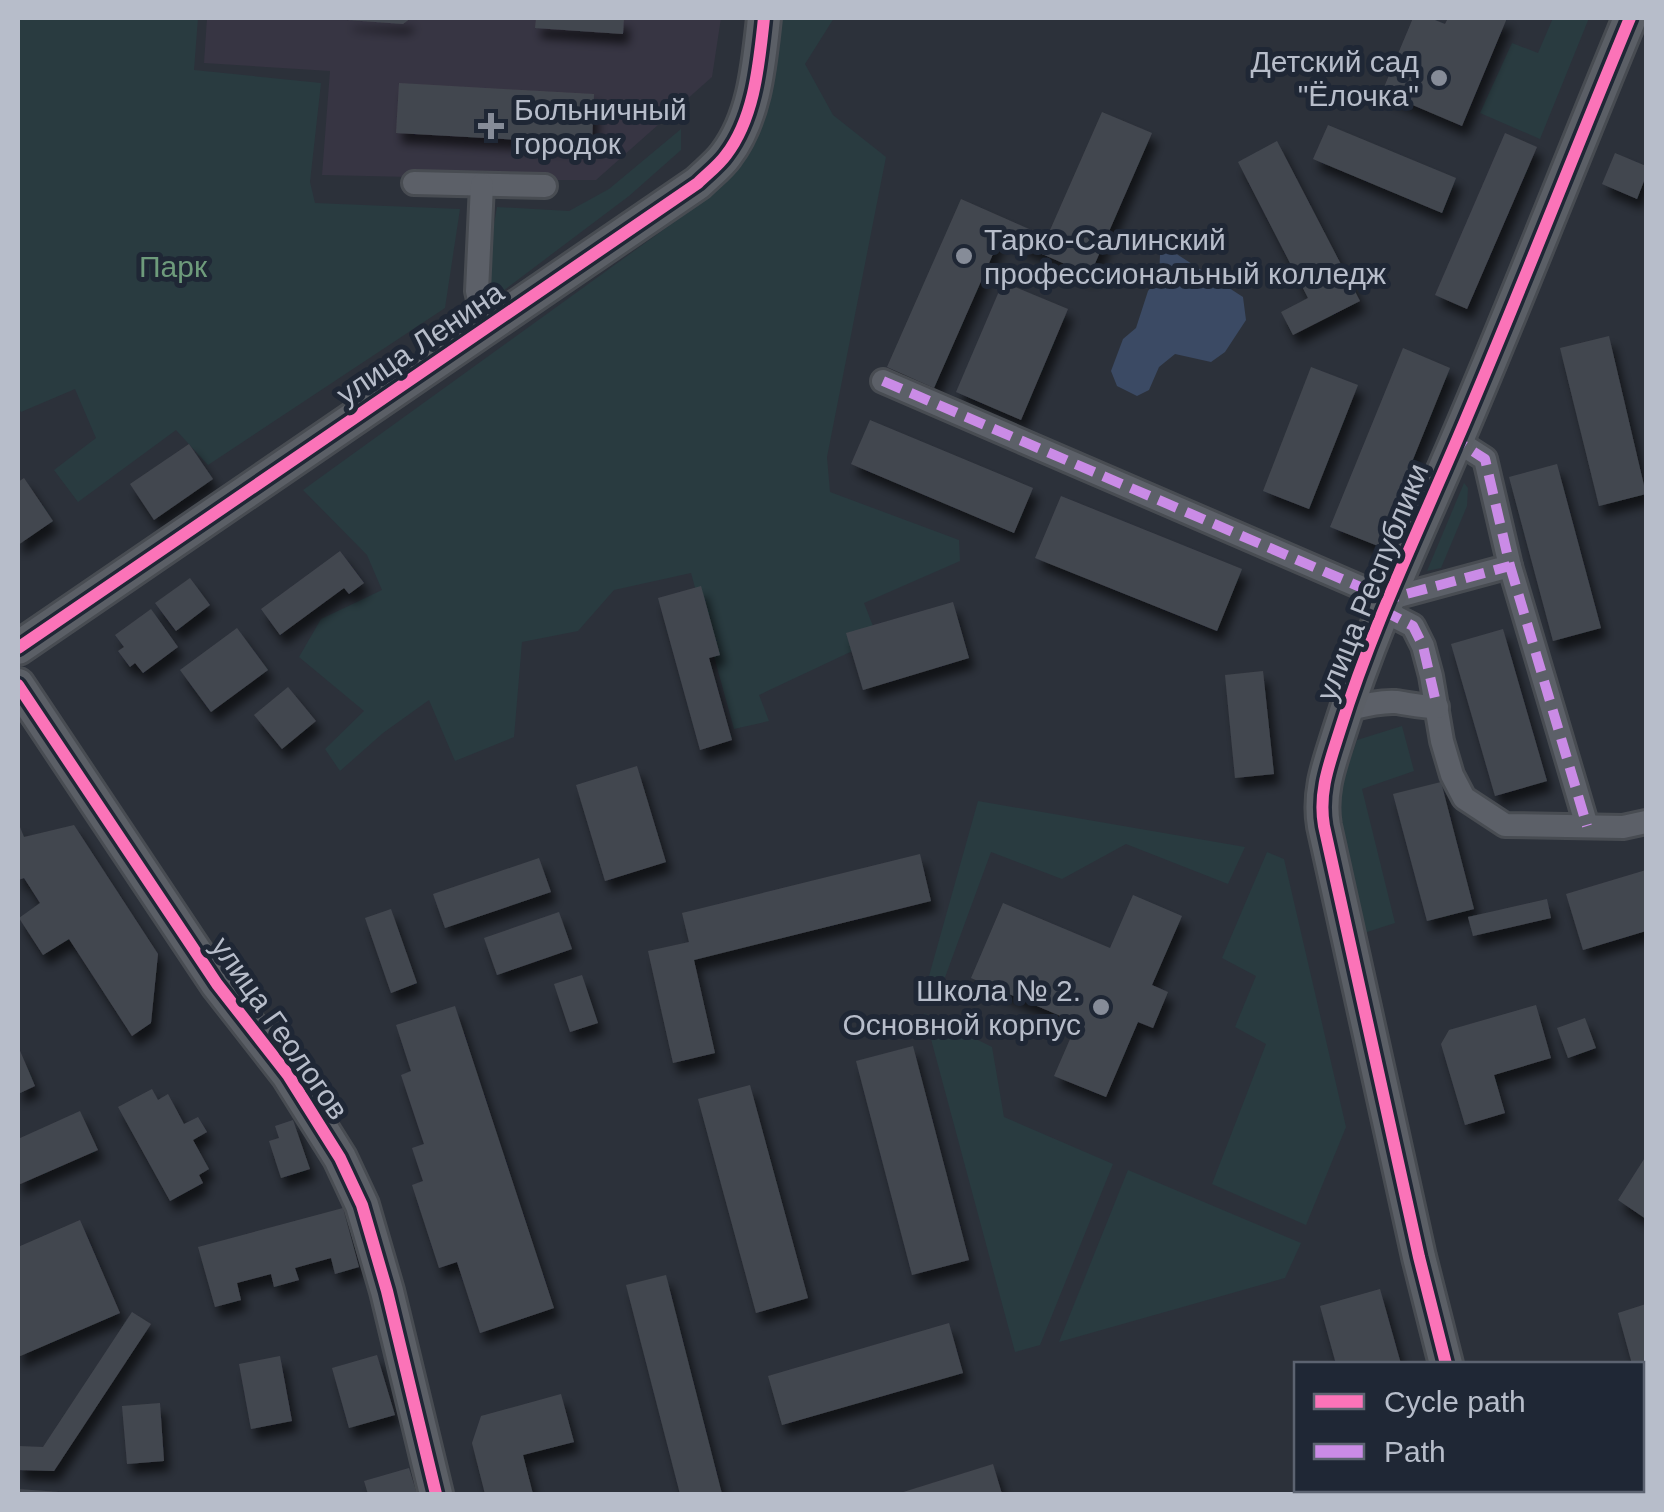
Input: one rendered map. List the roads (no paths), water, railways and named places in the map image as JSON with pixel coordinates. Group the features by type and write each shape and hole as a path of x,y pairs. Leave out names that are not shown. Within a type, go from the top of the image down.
{"street":[{"name":"улица Ленина","path":"18,648 698,183 726,155 744,122 753,95 764,18"},
{"name":"улица Республики","path":"1446,1362 1324,826 1322,790 1385,604 1630,18"},
{"path":"414,183 545,186"},
{"path":"482,185 477,291 486,330"},
{"path":"883,380 1385,604 1413,626 1422,646 1442,741 1464,798 1505,825 1623,827 1646,822"},
{"path":"1456,441 1485,459 1510,566 1587,826"},
{"path":"1385,604 1510,566"},
{"name":"улица Геологов","path":"18,685 217,984 288,1075 340,1158 362,1205 382,1274 436,1494"},
{"path":"1346,710 1396,702 1437,707"}],"water":[{"path":"1172,251 1243,297 1246,320 1225,352 1211,362 1175,354 1159,367 1149,390 1137,396 1117,386 1111,371 1123,339 1136,328 1148,291 1159,277 1160,255"}],"place":[{"name":"Детский сад \"Ёлочка\"","path":"1439,78"},
{"name":"Больничный городок","path":"491,126"},
{"name":"Тарко-Салинский профессиональный колледж","path":"964,256"},
{"name":"Школа № 2. Основной корпус","path":"1101,1007"}],"park label":[{"name":"Парк","path":"173,266"}]}
